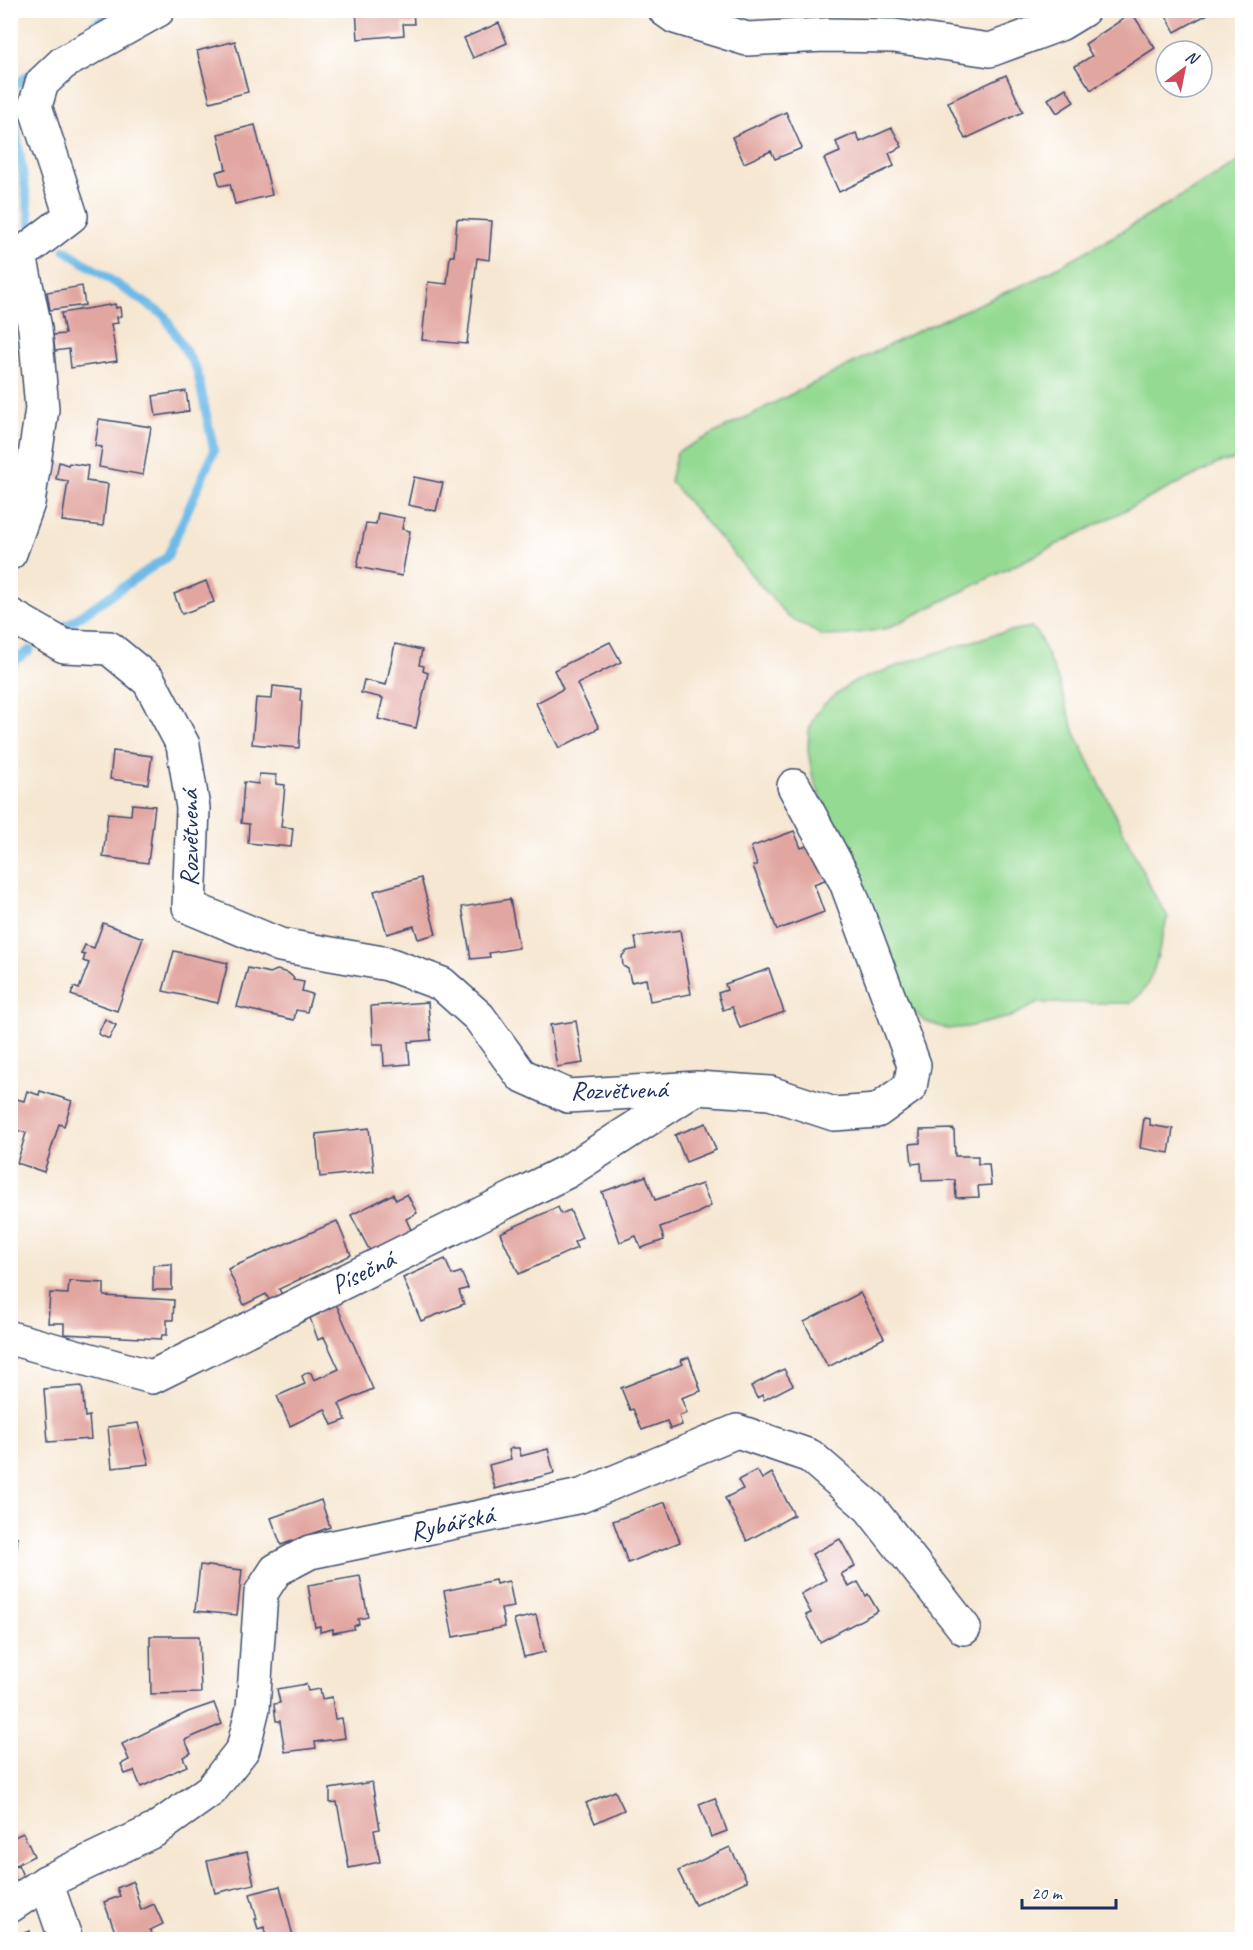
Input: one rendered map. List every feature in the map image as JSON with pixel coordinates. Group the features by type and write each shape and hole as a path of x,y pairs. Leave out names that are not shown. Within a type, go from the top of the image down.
{"street":[{"path":"10,553 28,503 42,410 35,328 15,255 71,216 35,106 42,83 63,63 158,10"},
{"path":"665,10 675,17 747,39 825,35 894,36 990,50 1060,24 1083,10"},
{"name":"Rozvětvená","path":"10,615 64,646 109,648 149,681 183,745 193,808 189,907 280,945 388,964 442,984 479,1017 521,1075 568,1096 697,1088 770,1093 834,1114 877,1111 910,1088 914,1065 846,882 794,786"},
{"name":"Písečná","path":"10,1338 152,1377 568,1171 697,1088"},
{"name":"Rybářská","path":"10,1906 46,1882 155,1830 211,1790 243,1749 253,1708 261,1593 276,1570 310,1552 581,1496 737,1431 810,1456 870,1508 964,1628"},
{"path":"46,1882 66,1940"}],"green space":[{"path":"1242,160 1242,458 1219,463 888,628 847,635 823,636 788,617 670,481 677,452 913,333 1036,279"},
{"path":"1031,627 1037,632 1057,677 1075,733 1154,894 1168,917 1151,977 1146,987 1129,1003 1038,1003 1010,1017 947,1029 925,1021 910,1009 841,856 812,773 808,750 809,731 814,717 823,705 851,683 995,634"}],"building":[{"path":"356,10 413,10 414,24 403,24 404,35 358,39"},
{"path":"1163,10 1215,10 1175,32"},
{"path":"1132,13 1154,49 1091,90 1075,66 1092,56 1085,44"},
{"path":"499,23 507,43 473,58 464,38"},
{"path":"235,41 248,92 210,102 197,51"},
{"path":"1006,75 1023,112 965,139 948,102"},
{"path":"1066,88 1074,102 1057,113 1048,99"},
{"path":"786,112 802,148 775,159 771,151 744,163 732,137"},
{"path":"255,125 272,195 235,204 230,184 220,186 216,172 226,169 218,134"},
{"path":"892,128 902,147 889,153 894,166 839,192 824,159 840,152 836,142 856,133 860,142"},
{"path":"457,219 492,221 489,260 477,258 467,344 422,340 428,282 447,284 450,256 454,256"},
{"path":"82,286 85,305 50,310 47,292"},
{"path":"115,304 116,308 120,307 121,316 117,317 118,323 111,324 117,361 71,368 69,349 55,351 53,335 65,334 61,313"},
{"path":"186,391 189,411 156,416 153,396"},
{"path":"99,419 151,427 143,475 99,467 102,447 95,446"},
{"path":"59,462 88,466 86,481 108,484 103,526 62,521 68,481 56,479"},
{"path":"414,477 443,483 436,511 408,505"},
{"path":"378,513 404,518 402,529 410,531 402,576 357,567 366,523 376,524"},
{"path":"206,581 214,602 182,614 174,594"},
{"path":"610,642 621,662 577,684 599,728 559,748 536,703 563,689 554,670"},
{"path":"395,644 422,650 419,665 424,666 423,671 428,673 416,728 378,719 383,698 361,693 364,680 386,685"},
{"path":"273,686 301,689 299,748 252,744 256,698 272,699"},
{"path":"113,751 152,756 148,784 110,779"},
{"path":"259,774 276,775 276,784 285,785 281,827 293,828 291,847 248,843 249,824 241,823 244,782 258,784"},
{"path":"132,804 155,806 148,863 103,857 108,813 131,815"},
{"path":"794,831 801,848 814,843 830,878 814,884 824,912 777,930 753,866 757,865 751,847"},
{"path":"421,878 436,934 418,939 414,926 387,934 374,891"},
{"path":"510,899 519,948 489,953 490,957 471,959 462,907"},
{"path":"103,923 143,938 117,1011 71,995 74,987 79,989 89,963 83,961 85,955 81,954 85,945 94,948"},
{"path":"680,930 691,994 650,1001 646,979 631,982 628,969 623,966 622,956 627,951 637,949 635,937"},
{"path":"174,951 228,963 218,1003 163,991"},
{"path":"248,968 270,973 277,970 288,973 294,978 293,980 304,982 302,991 312,994 307,1012 296,1010 294,1020 237,1007"},
{"path":"769,969 784,1012 740,1028 732,1007 723,1010 718,993 727,990 725,984"},
{"path":"428,1002 431,1040 408,1042 410,1064 384,1066 383,1044 373,1044 371,1006"},
{"path":"105,1019 116,1025 109,1039 98,1034"},
{"path":"576,1021 583,1063 557,1067 550,1025"},
{"path":"27,1091 39,1095 40,1091 72,1101 64,1126 59,1124 44,1172 17,1163 26,1133 10,1128 10,1097 24,1101"},
{"path":"1144,1118 1150,1119 1150,1125 1173,1129 1169,1153 1140,1148"},
{"path":"706,1123 716,1150 686,1162 675,1135"},
{"path":"369,1128 374,1171 320,1177 316,1134"},
{"path":"954,1129 955,1156 978,1156 978,1164 989,1164 991,1185 978,1186 979,1197 956,1198 955,1180 922,1181 921,1163 912,1164 910,1144 920,1143 920,1130"},
{"path":"646,1176 655,1200 702,1184 711,1206 699,1213 660,1227 664,1240 641,1248 636,1236 620,1242 602,1192"},
{"path":"393,1194 396,1200 407,1194 417,1213 406,1219 413,1234 372,1255 351,1215"},
{"path":"558,1207 561,1214 570,1210 582,1238 574,1242 577,1248 519,1274 500,1233"},
{"path":"337,1221 351,1255 279,1289 284,1298 271,1304 266,1294 244,1305 228,1269"},
{"path":"445,1259 452,1275 461,1272 468,1288 459,1291 464,1304 421,1321 403,1278"},
{"path":"172,1264 172,1290 153,1290 153,1265"},
{"path":"69,1281 104,1283 104,1296 174,1300 173,1320 167,1320 167,1335 162,1335 161,1339 64,1334 64,1323 48,1323 50,1293 68,1294"},
{"path":"860,1293 884,1338 828,1367 804,1322"},
{"path":"333,1297 373,1389 339,1404 346,1420 332,1425 325,1409 290,1426 277,1396 305,1384 302,1376 308,1372 314,1380 339,1369 324,1337 318,1340 310,1318 319,1314 315,1305"},
{"path":"689,1357 701,1391 681,1398 687,1413 679,1416 682,1425 670,1429 667,1421 642,1430 621,1388 683,1364 681,1360"},
{"path":"784,1369 793,1385 764,1400 762,1395 757,1398 751,1386"},
{"path":"82,1386 85,1417 89,1416 91,1439 48,1442 44,1389"},
{"path":"138,1423 149,1464 112,1468 108,1427"},
{"path":"519,1448 521,1456 548,1449 554,1473 495,1489 489,1465 511,1459 509,1450"},
{"path":"757,1470 762,1479 772,1473 794,1515 747,1541 725,1498 743,1489 738,1480"},
{"path":"321,1500 330,1527 281,1545 271,1518"},
{"path":"665,1502 680,1542 628,1563 613,1521"},
{"path":"10,1536 18,1537 12,1584 10,1583"},
{"path":"840,1539 855,1566 841,1574 849,1587 858,1582 878,1611 820,1642 806,1615 811,1613 801,1594 826,1580 812,1554"},
{"path":"200,1565 242,1570 237,1615 195,1611"},
{"path":"360,1576 368,1617 358,1619 359,1624 354,1626 354,1629 333,1633 333,1629 320,1632 320,1626 315,1627 308,1585"},
{"path":"495,1580 496,1584 509,1581 514,1607 501,1609 505,1627 453,1637 444,1591"},
{"path":"536,1615 545,1652 524,1657 514,1620"},
{"path":"150,1636 199,1636 201,1693 151,1694"},
{"path":"306,1684 308,1691 320,1689 322,1699 332,1697 335,1719 342,1718 345,1738 315,1742 316,1748 285,1752 280,1721 276,1721 274,1704 280,1703 277,1689"},
{"path":"214,1703 222,1724 185,1740 191,1753 183,1757 187,1766 141,1787 134,1771 125,1774 121,1764 129,1760 122,1744 188,1712"},
{"path":"372,1782 380,1829 374,1830 380,1862 349,1868 337,1802 330,1803 330,1789"},
{"path":"615,1791 624,1810 595,1823 586,1803"},
{"path":"715,1798 727,1831 711,1837 699,1804"},
{"path":"23,1833 34,1856 10,1868 10,1839"},
{"path":"730,1847 747,1881 695,1905 678,1871"},
{"path":"247,1852 254,1884 215,1893 207,1861"},
{"path":"18,1865 24,1878 10,1885 10,1869"},
{"path":"133,1881 141,1910 154,1904 163,1924 150,1930 155,1940 118,1940 104,1902 120,1896 117,1888"},
{"path":"280,1886 294,1940 267,1940 264,1927 258,1929 255,1919 257,1919 250,1894"},
{"path":"30,1931 33,1940 10,1940 10,1939"}],"waterway":[{"path":"77,38 114,10"},
{"path":"10,89 38,68"},
{"path":"10,90 31,227"},
{"path":"58,631 167,557 214,451 197,370 164,315 65,250"},
{"path":"10,667 30,650"}]}
